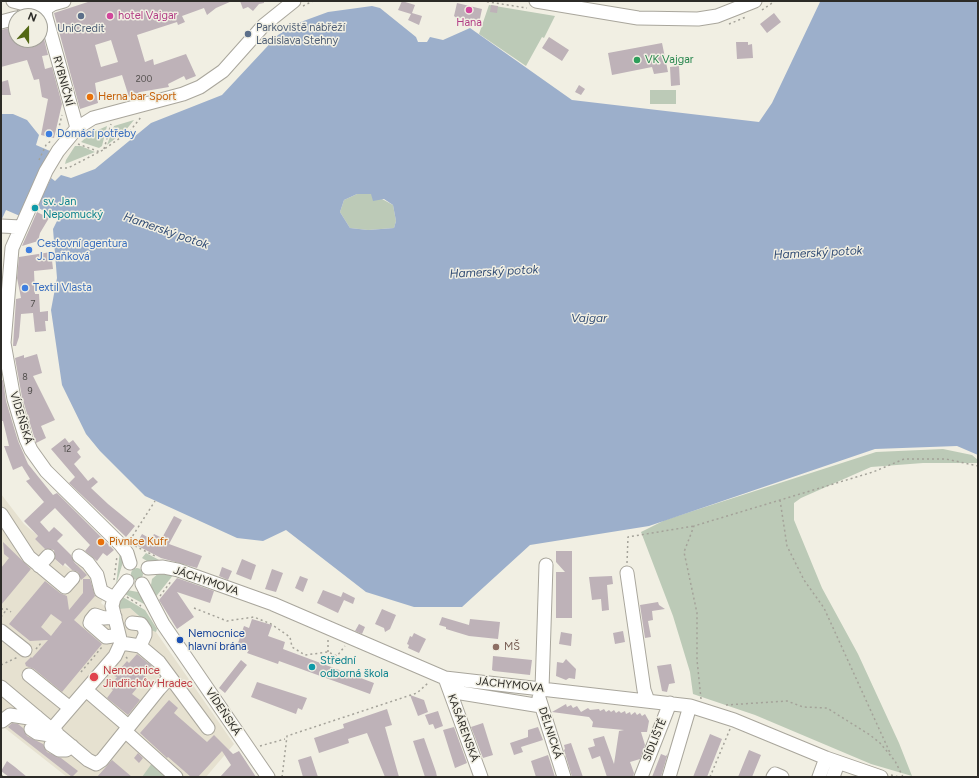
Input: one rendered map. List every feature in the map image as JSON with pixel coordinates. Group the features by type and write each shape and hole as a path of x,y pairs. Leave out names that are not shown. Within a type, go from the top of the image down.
{"street":[{"path":"13,1 47,5 64,1"},
{"name":"VÍDEŇSKÁ","path":"130,563 127,553 120,544 46,471 30,450 26,439 12,392 4,343 5,264 12,248 11,226 28,210 51,169 58,151 77,128 93,118 183,94 200,87 223,71 264,24 294,1"},
{"path":"536,1 638,18 698,19 717,16 755,1"},
{"name":"RYBNIČNÍ","path":"47,5 71,112 77,128"},
{"path":"1,514 29,557 44,561 65,587 73,578"},
{"path":"79,556 88,563 97,575 101,591 114,598"},
{"path":"32,729 37,733 50,735 70,708 115,656 119,642 112,606 114,598 127,581 125,571 130,563 142,562 148,568 149,575 142,584 134,585 127,581"},
{"name":"DĚLNICKÁ","path":"546,565 540,689 541,706 564,777"},
{"name":"JÁCHYMOVA","path":"148,568 163,566 178,570 273,604 426,672 445,678 690,706 741,722 838,763 881,777"},
{"path":"627,573 644,690 648,701"},
{"name":"VÍDEŇSKÁ","path":"142,584 162,624 268,777"},
{"path":"115,617 104,618 95,615 90,620 90,623 106,637 119,642 140,646 158,662 208,728"},
{"path":"132,623 141,624 145,630 145,635 140,646"},
{"path":"1,631 23,655"},
{"path":"29,675 70,708"},
{"path":"1,687 88,760 96,764 102,760 170,677"},
{"path":"445,678 461,693 541,706"},
{"name":"KASÁRENSKÁ","path":"445,678 481,777"},
{"path":"86,690 176,777"},
{"name":"SÍDLIŠTĚ","path":"641,777 670,704"},
{"path":"672,776 690,706"},
{"path":"2,721 10,715 29,718 37,716"},
{"path":"51,745 59,750 66,750 72,746"},
{"path":"819,777 826,758"},
{"path":"833,777 838,763"},
{"path":"774,777 775,774 782,777"}],"path":[{"path":"46,145 56,137 62,114 71,112"},
{"path":"51,169 68,168 100,152 130,131 144,113"},
{"path":"104,149 111,124"},
{"path":"76,143 100,152"},
{"path":"627,573 628,538 694,526 872,472 904,459 946,459 978,466"},
{"path":"780,500 787,546 804,580 824,608 891,755 903,777"},
{"path":"156,501 129,542 163,560"},
{"path":"694,526 684,552 697,613 697,660 702,700"},
{"path":"156,600 174,577"},
{"path":"194,608 227,621 254,617 271,624 290,637 292,647 305,655 328,652 337,656 347,643"},
{"path":"1,609 8,609 11,612"},
{"path":"1,617 8,609"},
{"path":"327,634 328,652"},
{"path":"82,672 105,644 119,642"},
{"path":"1,665 23,655"},
{"path":"256,747 285,739 287,736 417,693 430,681"},
{"path":"724,705 787,701 803,708 828,708 870,735 891,755"},
{"path":"710,777 732,725"},
{"path":"282,777 285,739"}],"shaded area":[{"name":"Nemocnice Jindřichův Hradec","path":"1,494 24,524 38,536 35,539 62,566 64,565 72,570 81,561 93,575 103,599 101,603 108,609 130,608 156,632 234,744 206,777 67,777 1,725"}],"green space":[{"path":"489,5 555,16 544,38 542,37 526,66 479,34"},
{"path":"650,90 676,90 676,104 650,104"},
{"path":"134,120 125,131 107,145 114,126"},
{"path":"107,126 102,146 99,148 81,142 91,133"},
{"path":"75,146 81,146 95,152 65,164"},
{"path":"371,193 393,205 396,221 394,228 368,230 350,228 340,212 344,200 357,194"},
{"path":"943,449 972,455 978,460 978,463 923,463 871,467 801,498 794,503 794,520 822,588 858,654 899,743 912,776 871,764 755,715 693,694 690,672 673,616 641,532 665,520 876,452"},
{"path":"120,551 123,562 116,585"},
{"path":"146,553 161,561 147,561 142,558"},
{"path":"135,568 139,568 143,574 139,580 135,580 131,576 131,572"},
{"path":"161,571 174,574 154,599 151,585 152,579"},
{"path":"127,590 138,592 146,605 123,593"},
{"path":"121,596 145,610 157,629 156,632 151,630 147,623 130,608 119,609 118,603"},
{"path":"155,759 176,777 142,777"}],"water":[{"name":"Vajgar","path":"978,1 978,455 957,446 875,449 649,526 530,545 462,607 414,607 366,592 286,530 263,541 237,538 145,496 100,451 86,434 62,385 51,310 57,278 53,229 58,219 37,207 51,178 55,181 61,175 71,178 95,169 151,123 222,95 278,35 298,23 328,12 372,6 380,8 416,37 418,42 427,42 430,37 443,40 470,28 572,100 759,122 772,103 820,2","holes":["357,194 371,194 373,201 384,199 393,205 396,221 394,228 368,230 350,228 340,212 344,200"]},
{"path":"1,114 13,114 27,120 39,135 36,145 50,151 20,216 6,210 1,221"}],"building":[{"path":"91,1 232,1 216,8 207,15 204,8 182,16 185,22 178,25 177,22 137,35 145,62 153,59 154,65 186,54 196,76 186,80 184,76 168,84 169,87 140,92 129,97 122,75 95,83 98,103 80,109 54,13","holes":["111,40 118,62 101,67 95,45"]},
{"path":"240,1 264,1 264,3 259,4 253,11 248,7 243,9"},
{"path":"402,1 415,5 412,13 422,16 419,25 408,20 411,14 398,10"},
{"path":"457,3 482,9 479,23 467,26 462,17 458,19 454,16"},
{"path":"491,5 498,6 497,13 490,12"},
{"path":"774,13 781,22 767,33 760,24"},
{"path":"8,28 8,48 46,48 48,55 42,56 45,69 52,67 62,104 54,138 41,135 48,99 42,97 39,79 34,80 27,60 1,67 1,30"},
{"path":"549,37 569,50 562,61 542,48"},
{"path":"736,42 748,42 748,45 752,44 753,58 737,59"},
{"name":"VK Vajgar","path":"662,43 668,72 654,74 652,67 612,75 608,53"},
{"path":"679,66 680,85 671,86 670,67"},
{"path":"8,80 11,95 1,95 1,82"},
{"path":"579,85 585,89 581,95 575,92"},
{"path":"37,212 49,218 40,233 38,241 22,246"},
{"path":"51,252 53,269 34,271 35,294 39,294 40,312 48,311 48,321 45,321 46,331 35,332 33,313 21,314 19,337 16,346 13,346 16,299 21,298 17,278 19,257"},
{"path":"37,354 42,373 33,376 55,420 41,426 46,438 36,443 22,397 15,358 24,355 24,358"},
{"path":"3,380 6,401 18,441 28,464 53,495 57,493 114,550 107,556 103,553 97,561 85,551 90,545 55,508 40,522 49,532 54,527 63,535 57,541 71,555 74,562 87,575 81,580 78,572 72,570 65,563 63,566 55,559 54,550 45,549 35,539 38,536 24,521 44,502 26,481 30,479 22,466 13,470 4,446 9,446 3,421 1,421 1,381"},
{"path":"65,438 69,443 73,440 80,449 77,452 81,457 74,464 88,481 93,477 98,482 91,488 135,526 126,537 69,483 75,477 51,449"},
{"path":"174,516 182,520 169,544 202,556 197,568 161,558 136,545 142,534 151,539 154,534 162,538"},
{"path":"3,542 31,569 1,605 1,568 9,558 4,554"},
{"path":"556,551 572,551 572,618 556,618 556,572 565,572 556,562"},
{"path":"242,559 256,565 251,580 236,574"},
{"path":"222,567 232,571 228,580 219,576"},
{"path":"272,569 283,573 276,592 265,589"},
{"path":"300,576 308,579 303,592 295,588"},
{"path":"612,576 613,584 607,585 609,610 602,611 601,599 592,600 589,577"},
{"path":"177,578 214,591 210,603 177,592 194,617 177,629 159,600"},
{"path":"83,579 90,579 95,596 74,620 102,644 62,692 34,669 26,666 25,663 31,657 32,658 48,640 30,641 9,624 45,581 60,593 67,596 69,610 83,593","holes":["51,614 62,622 51,636 41,627"]},
{"path":"323,590 341,597 343,592 355,598 353,604 344,600 338,613 317,603"},
{"path":"658,602 659,605 665,609 652,611 653,620 648,621 651,637 645,638 640,605"},
{"path":"382,609 396,615 390,629 385,632 384,628 375,624"},
{"path":"442,617 469,625 470,619 500,622 498,639 469,636 446,629 446,627 439,625"},
{"path":"252,619 272,625 268,636 285,642 283,649 374,683 370,694 279,661 278,664 247,653 249,650 237,646 244,626 249,628"},
{"path":"359,624 365,627 362,634 355,631"},
{"path":"623,631 625,642 615,644 613,633"},
{"path":"561,632 572,634 571,646 559,644"},
{"path":"414,633 426,639 419,653 408,648 409,645 407,644 410,636 412,637"},
{"path":"137,654 152,666 144,675 146,677 132,694 140,700 128,715 107,698 113,690 109,687 117,677 114,676 127,661 129,663"},
{"path":"493,656 532,660 530,675 492,670"},
{"path":"566,659 576,669 575,679 569,678 566,680 556,676 557,662 563,663"},
{"path":"241,660 247,665 225,693 219,688"},
{"path":"671,664 675,683 669,684 667,692 662,691 657,666"},
{"path":"257,682 307,698 302,710 298,708 296,714 251,697"},
{"path":"410,695 424,700 428,712 418,716"},
{"path":"169,700 178,708 174,713 207,742 214,735 233,754 239,751 256,777 220,777 231,765 222,751 198,777 191,777 168,757 167,758 140,733"},
{"path":"566,704 567,707 571,705 573,708 577,706 581,712 588,708 590,710 599,709 600,711 604,709 606,712 609,710 611,712 614,710 616,713 619,711 621,713 625,711 626,714 630,712 631,715 635,712 637,715 640,713 642,716 645,714 649,721 647,732 641,732 645,745 640,759 630,762 634,773 633,777 607,777 600,756 592,759 588,748 595,746 593,739 604,736 614,764 619,731 624,730 592,727 593,722 589,717 552,712"},
{"path":"387,709 392,725 385,727 399,777 385,777 367,733 348,739 349,743 319,753 314,738 344,728 343,724"},
{"path":"438,711 443,726 435,729 433,724 429,725 425,715"},
{"path":"12,723 18,724 23,728 27,736 43,744 47,752 61,758 78,771 72,777 8,727"},
{"path":"483,723 493,755 483,758 471,727"},
{"path":"454,727 467,763 455,768 443,730"},
{"path":"538,727 543,740 521,747 523,752 514,755 510,743 528,737 528,730"},
{"path":"710,734 722,739 707,777 693,777"},
{"path":"424,738 437,777 425,777 413,741"},
{"path":"571,743 583,777 572,777 564,750 564,745"},
{"path":"749,750 761,755 752,777 738,777"},
{"path":"138,753 143,758 139,763 134,758"},
{"path":"668,753 661,777 652,777 661,754 666,756"},
{"path":"548,755 555,777 536,777 531,761"},
{"path":"311,756 318,777 303,777 298,760"},
{"path":"112,760 132,777 97,777"},
{"path":"7,761 27,777 9,777 1,771"}],"place":[{"name":"Hana","path":"469,10"},
{"name":"UniCredit","path":"81,16"},
{"name":"hotel Vajgar","path":"110,16"},
{"name":"Parkoviště nábřeží Ladislava Stehny","path":"248,34"},
{"name":"VK Vajgar","path":"637,60"},
{"name":"Herna bar Sport","path":"90,97"},
{"name":"Domácí potřeby","path":"49,134"},
{"name":"sv. Jan Nepomucký","path":"35,208"},
{"name":"Cestovní agentura J. Daňková","path":"29,250"},
{"name":"Textil Vlasta","path":"25,288"},
{"name":"Pivnice Kufr","path":"101,542"},
{"name":"Nemocnice hlavní brána","path":"180,640"},
{"name":"MŠ","path":"496,647"},
{"name":"Střední odborná škola","path":"312,667"},
{"name":"Nemocnice Jindřichův Hradec","path":"94,677"}],"water label":[{"name":"Hamerský potok","path":"166,231"},
{"name":"Hamerský potok","path":"818,253"},
{"name":"Hamerský potok","path":"494,272"}]}
